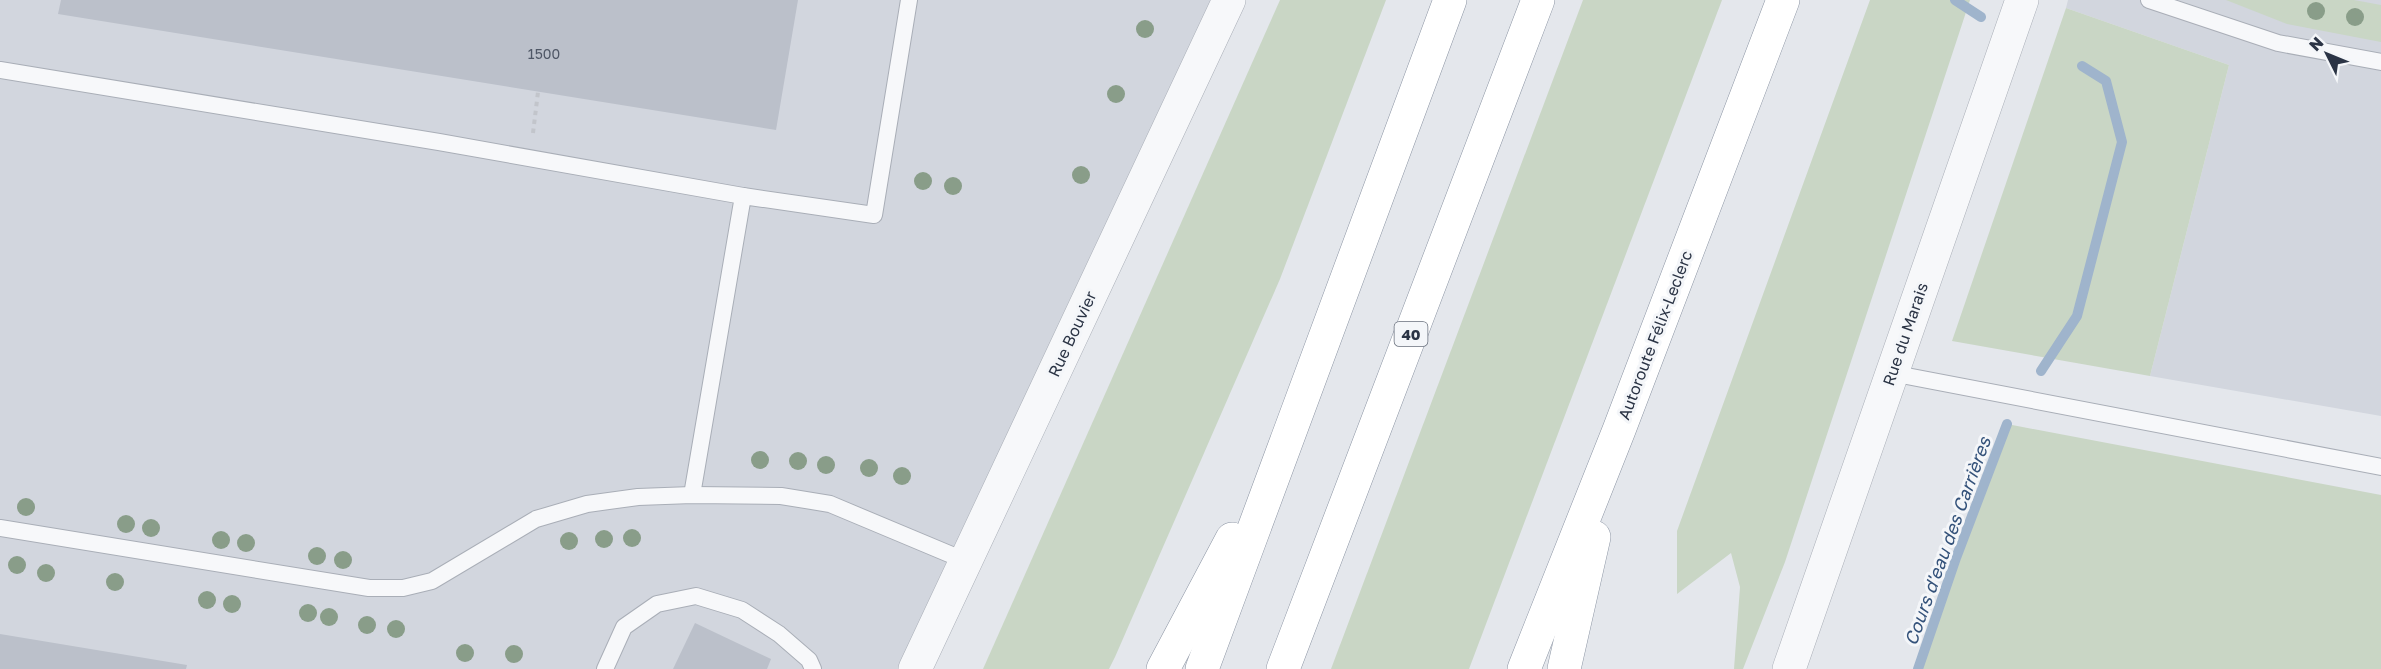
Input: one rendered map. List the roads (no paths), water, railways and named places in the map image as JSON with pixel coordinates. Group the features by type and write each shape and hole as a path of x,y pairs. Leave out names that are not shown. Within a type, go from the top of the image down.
{"highway":[{"path":"1202,669 1450,0"},
{"name":"40","path":"1283,669 1538,0"},
{"name":"Autoroute Félix-Leclerc","path":"1524,669 1619,430 1783,0"},
{"path":"1163,669 1295,421"},
{"path":"1564,669 1619,430"}],"street":[{"name":"Rue Bouvier","path":"915,669 1229,0"},
{"name":"Rue du Marais","path":"1789,669 2022,0"}],"lane":[{"path":"0,70 439,142 743,196 874,215 909,0"},
{"path":"2150,0 2277,43 2381,62"},
{"path":"692,495 743,196"},
{"path":"1891,374 2381,467"},
{"path":"0,528 369,588 403,588 432,581 536,519 587,504 638,497 781,496 830,504 966,561"},
{"path":"605,669 624,627 657,604 696,596 742,610 779,634 809,660 813,669"}],"waterway":[{"name":"Cours d'eau des Carrières","path":"1955,0 1981,17"},
{"name":"Cours d'eau des Carrières","path":"2041,371 2077,316 2122,142 2106,81 2082,66"},
{"name":"Cours d'eau des Carrières","path":"1918,669 1956,558 2007,424"}]}
